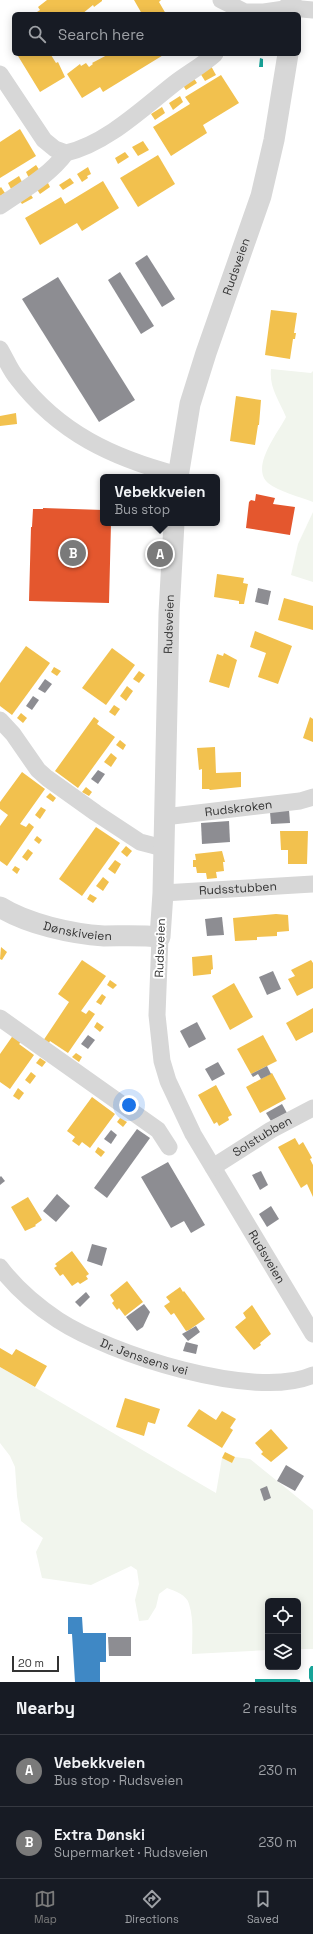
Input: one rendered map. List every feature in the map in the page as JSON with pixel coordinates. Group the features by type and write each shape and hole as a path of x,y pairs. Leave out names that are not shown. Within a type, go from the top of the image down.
{"street":[{"path":"221,0 242,12"},
{"path":"264,12 291,7 313,10"},
{"path":"0,74 44,140 55,149 66,153 78,150 91,144 112,131 212,56"},
{"name":"Rudsveien","path":"178,474 190,404 206,353 261,196 274,140 288,56"},
{"path":"0,206 47,174 57,165 66,153"},
{"path":"0,349 17,378 54,418 100,448 172,474"},
{"name":"Rudsveien","path":"174,526 169,613 163,893 157,1015 162,1061 168,1081 185,1119 313,1334"},
{"path":"0,720 13,734 38,770 47,778 140,842 163,848"},
{"name":"Rudskroken","path":"164,817 300,801 313,797"},
{"name":"Rudsstubben","path":"163,893 313,884"},
{"name":"Dønskiveien","path":"0,907 42,924 80,932 103,936 160,937"},
{"path":"0,1018 158,1130 170,1147"},
{"name":"Solstubben","path":"213,1167 271,1130 313,1108"},
{"name":"Dr. Jenssens vei","path":"0,1267 26,1294 59,1320 120,1350 191,1372 256,1382 293,1381 313,1375"}],"shaded area":[{"path":"271,369 311,373 313,371 313,502 277,489 268,483 263,476 262,468 267,450 286,417 273,388"},
{"path":"313,512 313,582 291,575 298,544"},
{"path":"0,1367 216,1493 222,1458 232,1463 235,1457 250,1459 313,1510 313,1649 301,1649 301,1598 265,1598 265,1650 192,1654 191,1610 186,1598 174,1590 167,1588 159,1594 156,1607 148,1620 139,1621 135,1600 139,1584 137,1570 131,1566 91,1585 42,1578 36,1552 43,1538 21,1521 17,1496 15,1467 10,1456 0,1443"}],"building: Homes":[{"path":"47,0 102,0 94,7 93,5 84,12 37,12 40,10 38,7"},
{"path":"134,0 161,0 159,2 165,12 141,12"},
{"path":"18,56 52,56 56,63 58,62 65,77 40,92"},
{"path":"105,56 162,56 103,92 100,87 82,98 67,74 80,64 81,66 86,63 89,67 93,64 92,63"},
{"path":"211,66 216,75 205,81 200,73"},
{"path":"221,75 239,103 203,125 207,133 171,156 153,127 190,104 185,97"},
{"path":"193,77 197,83 186,90 182,84"},
{"path":"180,96 183,102 173,110 169,103"},
{"path":"162,107 165,113 155,120 151,114"},
{"path":"20,129 36,156 0,178 0,142"},
{"path":"143,141 149,150 138,156 132,147"},
{"path":"125,152 129,157 118,164 115,158"},
{"path":"158,155 175,184 138,207 120,178"},
{"path":"36,165 40,171 29,178 26,172"},
{"path":"88,167 91,174 82,182 77,174"},
{"path":"19,176 22,182 11,189 8,183"},
{"path":"70,178 74,183 63,190 59,185"},
{"path":"47,181 50,187 40,194 36,188"},
{"path":"103,181 119,208 82,231 77,223 40,245 25,218 61,197 65,204"},
{"path":"1,187 5,193 0,196 0,188"},
{"path":"29,192 33,198 22,204 18,198"},
{"path":"271,310 297,313 294,333 296,333 295,339 293,339 290,359 265,355"},
{"path":"236,396 261,400 259,425 255,445 230,441"},
{"path":"16,413 17,424 0,426 0,416"},
{"path":"217,574 244,578 243,583 248,584 244,604 239,604 239,601 214,597"},
{"path":"284,598 313,606 313,630 278,620"},
{"path":"255,631 292,646 278,684 258,677 266,653 250,647"},
{"path":"26,646 50,663 12,715 0,706 0,683"},
{"path":"112,648 135,665 106,705 82,688"},
{"path":"224,653 237,660 229,688 209,682 217,654 223,656"},
{"path":"54,667 61,671 57,676 51,672"},
{"path":"139,671 145,675 139,683 133,679"},
{"path":"127,686 133,691 126,701 120,696"},
{"path":"114,705 120,709 115,716 109,712"},
{"path":"21,713 27,718 23,723 17,718"},
{"path":"94,717 99,721 97,724 115,737 78,788 55,771"},
{"path":"310,717 313,719 313,742 303,738"},
{"path":"120,740 126,745 123,750 116,745"},
{"path":"215,747 216,773 241,772 241,787 210,790 202,789 202,769 199,770 197,748"},
{"path":"111,753 117,758 111,767 104,762"},
{"path":"22,772 45,789 20,824 26,827 29,823 34,827 7,866 0,861 0,826 8,815 0,809 0,802"},
{"path":"86,787 92,792 89,796 82,792"},
{"path":"50,793 56,798 53,802 46,797"},
{"path":"41,807 46,810 40,819 35,815"},
{"path":"96,827 120,843 82,896 59,879"},
{"path":"280,831 308,831 307,864 288,864 288,850 281,850"},
{"path":"37,836 42,840 39,844 34,840"},
{"path":"126,846 132,851 127,857 121,852"},
{"path":"28,849 33,853 27,861 22,857"},
{"path":"222,851 225,862 223,862 224,871 216,872 217,878 207,879 206,873 197,873 196,867 193,867 193,860 196,860 195,854"},
{"path":"115,860 121,864 115,874 108,869"},
{"path":"15,866 20,869 17,874 12,870"},
{"path":"103,877 109,882 103,891 96,886"},
{"path":"90,894 97,898 93,903 87,899"},
{"path":"276,914 288,915 289,931 277,932 277,936 257,937 257,940 235,941 233,918"},
{"path":"1,947 7,952 2,960 0,959"},
{"path":"212,955 213,969 211,970 211,974 193,976 192,957"},
{"path":"82,960 106,976 81,1011 86,1014 89,1010 95,1014 68,1053 50,1041 48,1045 43,1041 69,1002 58,994"},
{"path":"311,960 313,963 313,988 297,996 288,979 295,976 291,970"},
{"path":"110,980 117,985 113,989 107,985"},
{"path":"234,983 253,1017 230,1030 212,996"},
{"path":"102,994 106,997 101,1005 96,1002"},
{"path":"313,1008 313,1032 296,1041 286,1023"},
{"path":"97,1022 104,1027 100,1032 94,1027"},
{"path":"14,1034 22,1041 19,1044 34,1055 10,1089 0,1082 0,1054"},
{"path":"263,1035 277,1061 251,1074 237,1049"},
{"path":"76,1053 82,1057 79,1062 72,1057"},
{"path":"40,1058 46,1062 42,1067 36,1063"},
{"path":"31,1072 36,1076 30,1084 25,1080"},
{"path":"272,1073 286,1099 260,1113 246,1087"},
{"path":"216,1085 232,1115 228,1117 229,1120 219,1126 217,1122 214,1124 198,1095"},
{"path":"18,1088 24,1093 19,1100 13,1096"},
{"path":"92,1097 115,1114 90,1148 82,1142 79,1146 72,1141 75,1137 67,1131"},
{"path":"120,1118 127,1122 123,1127 117,1122"},
{"path":"295,1138 299,1145 303,1142 312,1158 310,1159 313,1165 313,1197 307,1184 301,1188 278,1147"},
{"path":"98,1147 105,1152 101,1157 95,1152"},
{"path":"28,1197 42,1220 35,1225 36,1226 25,1231 11,1207"},
{"path":"72,1251 89,1274 86,1276 88,1279 80,1284 78,1282 72,1286 63,1274 60,1276 54,1268 57,1266 55,1264"},
{"path":"127,1281 143,1302 125,1316 119,1308 117,1310 112,1303 114,1301 110,1295"},
{"path":"180,1287 205,1319 186,1331 174,1313 171,1315 164,1306 170,1302 166,1297"},
{"path":"252,1305 271,1334 254,1350 235,1327 246,1318 243,1313"},
{"path":"0,1348 12,1355 16,1349 47,1366 35,1387 0,1367"},
{"path":"125,1398 160,1409 155,1424 148,1422 144,1436 116,1427"},
{"path":"199,1409 216,1420 222,1411 236,1419 230,1428 233,1430 222,1448 187,1426"},
{"path":"271,1429 288,1448 271,1462 261,1454 263,1452 255,1443"},
{"path":"225,1452 235,1457 232,1463 222,1458"}],"building: Shops":[{"path":"256,494 275,498 273,504 295,507 290,535 246,528 249,502 251,500 255,501"},
{"path":"33,509 100,510 100,526 111,526 109,603 29,601 31,527"}],"building: Schools":[{"path":"68,1617 82,1617 83,1633 106,1633 106,1662 100,1662 100,1682 75,1682 72,1634 68,1634"}],"building: Public":[{"path":"260,58 263,59 263,67 259,67"},
{"path":"152,542 157,543 157,551 152,551"},
{"path":"313,1666 313,1682 311,1682 309,1678 309,1669"},
{"path":"255,1679 296,1679 300,1680 300,1682 255,1682"}],"building: Industry":[{"path":"147,255 175,299 162,307 135,263"},
{"path":"120,272 154,326 141,334 108,280"},
{"path":"58,277 135,400 99,422 22,299"},
{"path":"258,588 271,591 268,605 255,602"},
{"path":"45,679 52,684 45,693 38,689"},
{"path":"33,696 39,700 32,710 26,706"},
{"path":"98,770 105,774 98,784 91,779"},
{"path":"289,810 290,823 271,824 270,812"},
{"path":"229,821 230,842 202,844 201,823"},
{"path":"222,917 224,935 207,936 205,919"},
{"path":"273,971 281,989 267,995 259,977"},
{"path":"197,1022 206,1039 189,1048 180,1031"},
{"path":"88,1035 95,1040 88,1049 81,1044"},
{"path":"218,1062 225,1074 212,1081 205,1069"},
{"path":"267,1066 271,1074 261,1079 258,1074 253,1077 251,1074"},
{"path":"282,1104 287,1113 271,1121 266,1113"},
{"path":"137,1129 150,1138 107,1198 94,1188"},
{"path":"111,1130 117,1135 111,1144 104,1139"},
{"path":"168,1162 205,1225 191,1233 184,1221 171,1228 141,1177"},
{"path":"261,1171 268,1185 260,1190 252,1175"},
{"path":"1,1176 5,1181 0,1185 0,1177"},
{"path":"57,1194 70,1206 56,1222 43,1211"},
{"path":"271,1206 279,1219 267,1227 259,1214"},
{"path":"92,1244 107,1248 102,1266 87,1261"},
{"path":"86,1292 90,1297 80,1307 75,1302"},
{"path":"144,1304 150,1312 143,1327 137,1331 126,1317"},
{"path":"196,1326 200,1332 188,1341 182,1334"},
{"path":"186,1342 198,1345 196,1354 183,1351"},
{"path":"286,1465 304,1476 295,1491 277,1481"},
{"path":"267,1486 271,1498 264,1501 260,1489"},
{"path":"108,1637 131,1637 131,1656 109,1656"}],"place":[{"name":"Extra Dønski","path":"73,553"},
{"name":"Vebekkveien","path":"160,554"}]}
